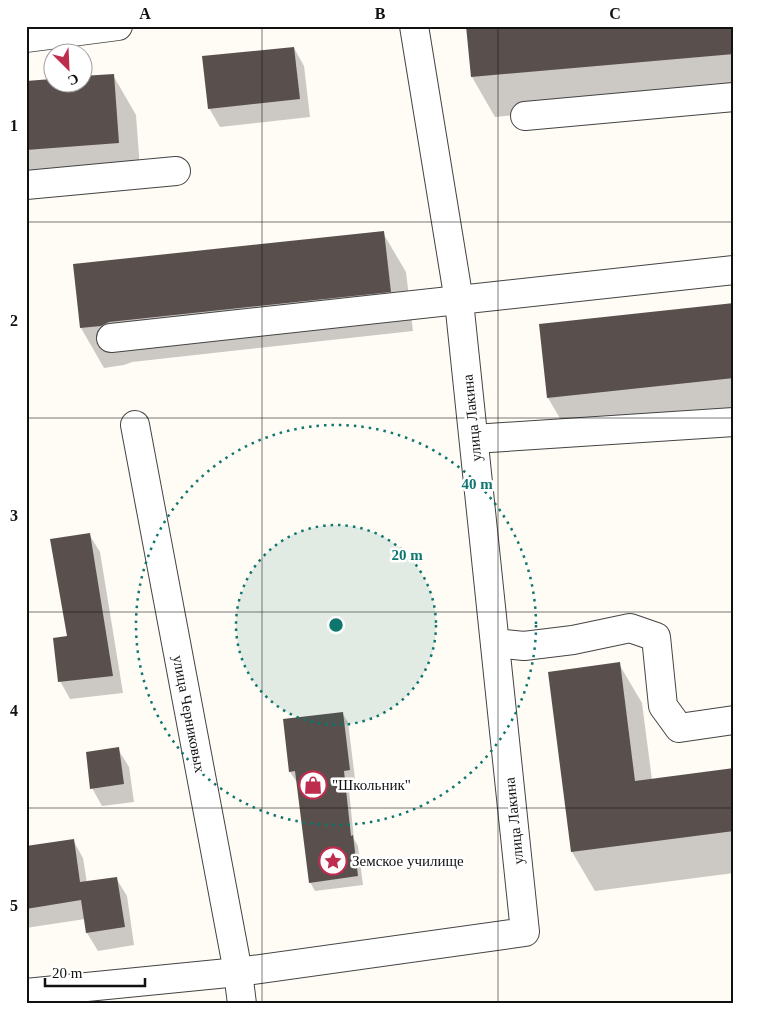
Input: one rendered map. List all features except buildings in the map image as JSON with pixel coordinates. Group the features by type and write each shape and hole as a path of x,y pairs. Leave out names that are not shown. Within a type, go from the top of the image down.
{"street":[{"path":"26,38 118,26"},
{"name":"улица Лакина","path":"238,972 525,932 459,301 414,26"},
{"path":"525,116 734,97"},
{"path":"26,185 176,171"},
{"path":"111,338 734,270"},
{"path":"474,439 734,422"},
{"name":"улица Черниковых","path":"135,425 238,972 242,1004"},
{"path":"495,643 524,646 573,640 630,628 656,637 663,706 679,728 734,720"},
{"path":"26,994 238,972"}],"place":[{"name":"\"Школьник\"","path":"313,785"},
{"name":"Земское училище","path":"333,861"}]}
